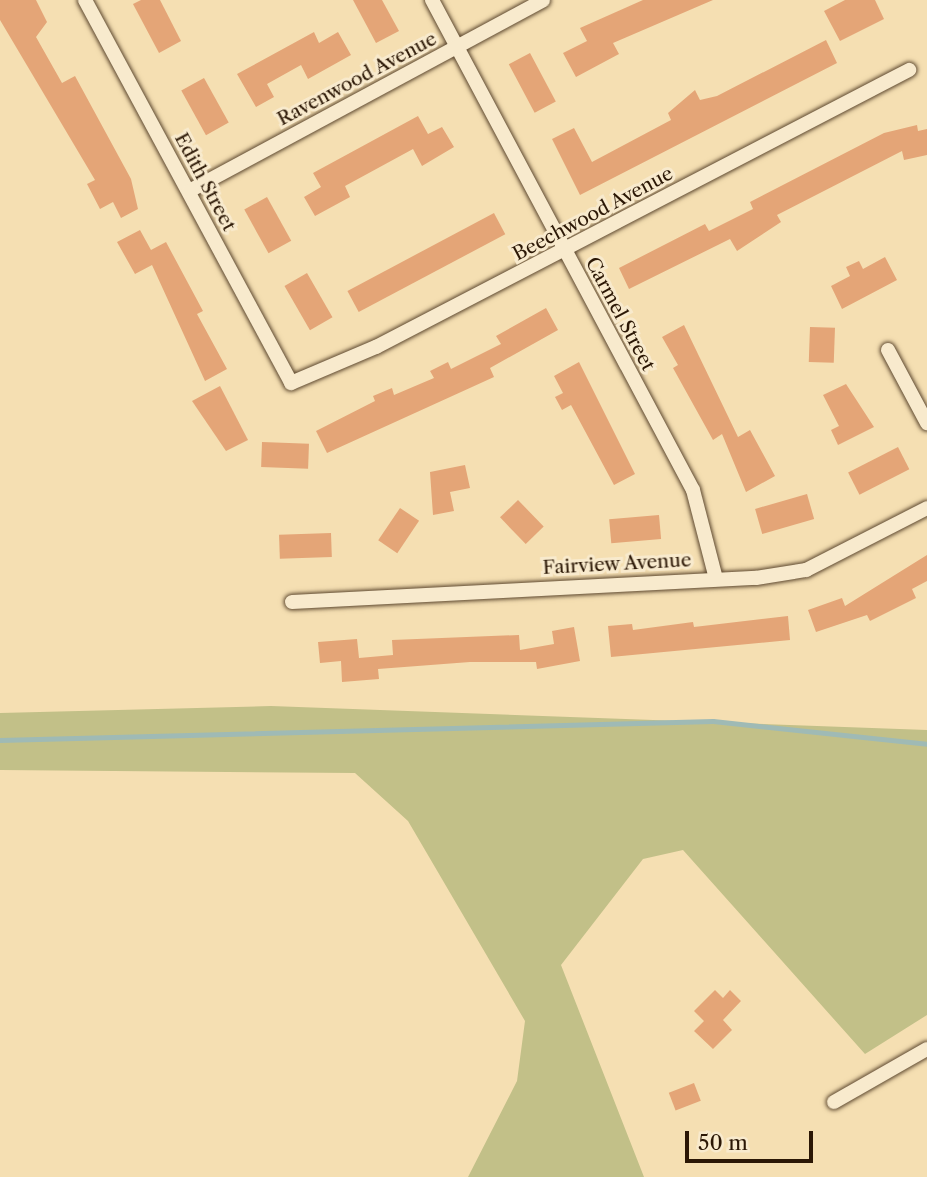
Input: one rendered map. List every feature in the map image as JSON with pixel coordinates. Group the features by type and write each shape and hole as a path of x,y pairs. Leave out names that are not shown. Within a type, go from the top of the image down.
{"street":[{"name":"Edith Street","path":"85,0 291,383"},
{"name":"Carmel Street","path":"432,0 454,48 693,490 716,579"},
{"name":"Ravenwood Avenue","path":"189,191 543,0"},
{"name":"Beechwood Avenue","path":"291,383 376,348 909,71"},
{"path":"888,350 927,423"},
{"name":"Fairview Avenue","path":"292,602 716,579 806,570 927,508"},
{"path":"834,1102 927,1049"}],"shaded area":[{"path":"271,706 927,730 927,1015 865,1054 683,850 643,859 561,965 644,1177 468,1177 517,1081 525,1021 408,821 355,773 0,770 0,713"}],"building":[{"path":"0,0 36,0 47,22 36,37 62,83 75,76 131,179 138,209 121,218 113,202 100,209 87,184 95,180 0,20"},
{"path":"141,0 160,0 181,41 159,53 133,4"},
{"path":"353,0 382,0 399,31 376,43"},
{"path":"643,0 713,0 613,43 619,54 576,77 563,53 587,41 580,28"},
{"path":"845,0 875,0 884,19 840,41 824,11"},
{"path":"314,32 319,43 338,32 351,55 308,79 301,65 267,84 274,97 256,107 237,74"},
{"path":"826,40 837,63 580,195 552,139 574,128 592,162 671,120 668,113 695,90 700,100 717,96"},
{"path":"530,53 556,102 535,113 509,64"},
{"path":"204,78 229,123 206,135 181,91"},
{"path":"418,116 428,134 442,127 454,147 422,166 413,149 345,186 350,197 315,216 304,197 321,187 313,173"},
{"path":"917,125 918,131 927,129 927,155 904,160 902,151 777,215 781,222 737,251 730,239 629,289 619,268 705,224 709,231 753,209 750,202 884,133"},
{"path":"267,197 291,241 269,253 244,210"},
{"path":"494,213 505,234 359,312 347,291"},
{"path":"140,230 151,250 166,242 203,311 197,314 227,369 205,381 152,265 135,274 117,242"},
{"path":"885,257 897,280 842,309 831,286 850,276 846,267 859,261 863,269"},
{"path":"307,273 332,317 310,330 284,286"},
{"path":"546,308 558,330 490,368 494,377 327,453 316,431 375,401 373,396 392,388 394,395 434,378 430,371 448,362 451,369 501,344 496,336"},
{"path":"684,325 738,437 750,430 775,476 746,492 722,434 713,440 673,368 678,365 662,337"},
{"path":"810,327 835,328 834,363 809,362"},
{"path":"579,362 635,474 614,485 571,405 562,410 555,397 563,393 554,376"},
{"path":"846,384 874,427 838,445 831,430 839,426 823,395"},
{"path":"220,386 248,440 226,451 192,401"},
{"path":"262,442 309,444 308,469 261,467"},
{"path":"898,447 909,469 859,495 848,472"},
{"path":"465,465 470,488 450,492 454,511 433,515 430,472"},
{"path":"807,494 814,519 762,534 755,509"},
{"path":"518,500 544,527 526,544 500,517"},
{"path":"400,508 419,521 397,553 378,540"},
{"path":"659,515 661,539 611,543 609,519"},
{"path":"331,533 332,557 280,559 279,535"},
{"path":"927,555 927,581 912,589 916,598 870,621 867,615 816,632 808,610 842,598 845,606"},
{"path":"788,616 790,640 611,657 608,626 632,624 633,630 693,622 694,627"},
{"path":"574,627 580,661 537,669 536,662 470,662 378,669 379,679 342,682 341,661 320,663 318,642 357,639 359,658 393,655 392,640 519,635 520,650 554,644 552,631"},
{"path":"715,990 723,998 730,990 741,1001 723,1020 732,1030 713,1049 694,1031 704,1021 694,1011"},
{"path":"694,1083 701,1101 676,1110 669,1093"}],"waterway":[{"path":"0,740 713,721 927,744"}]}
